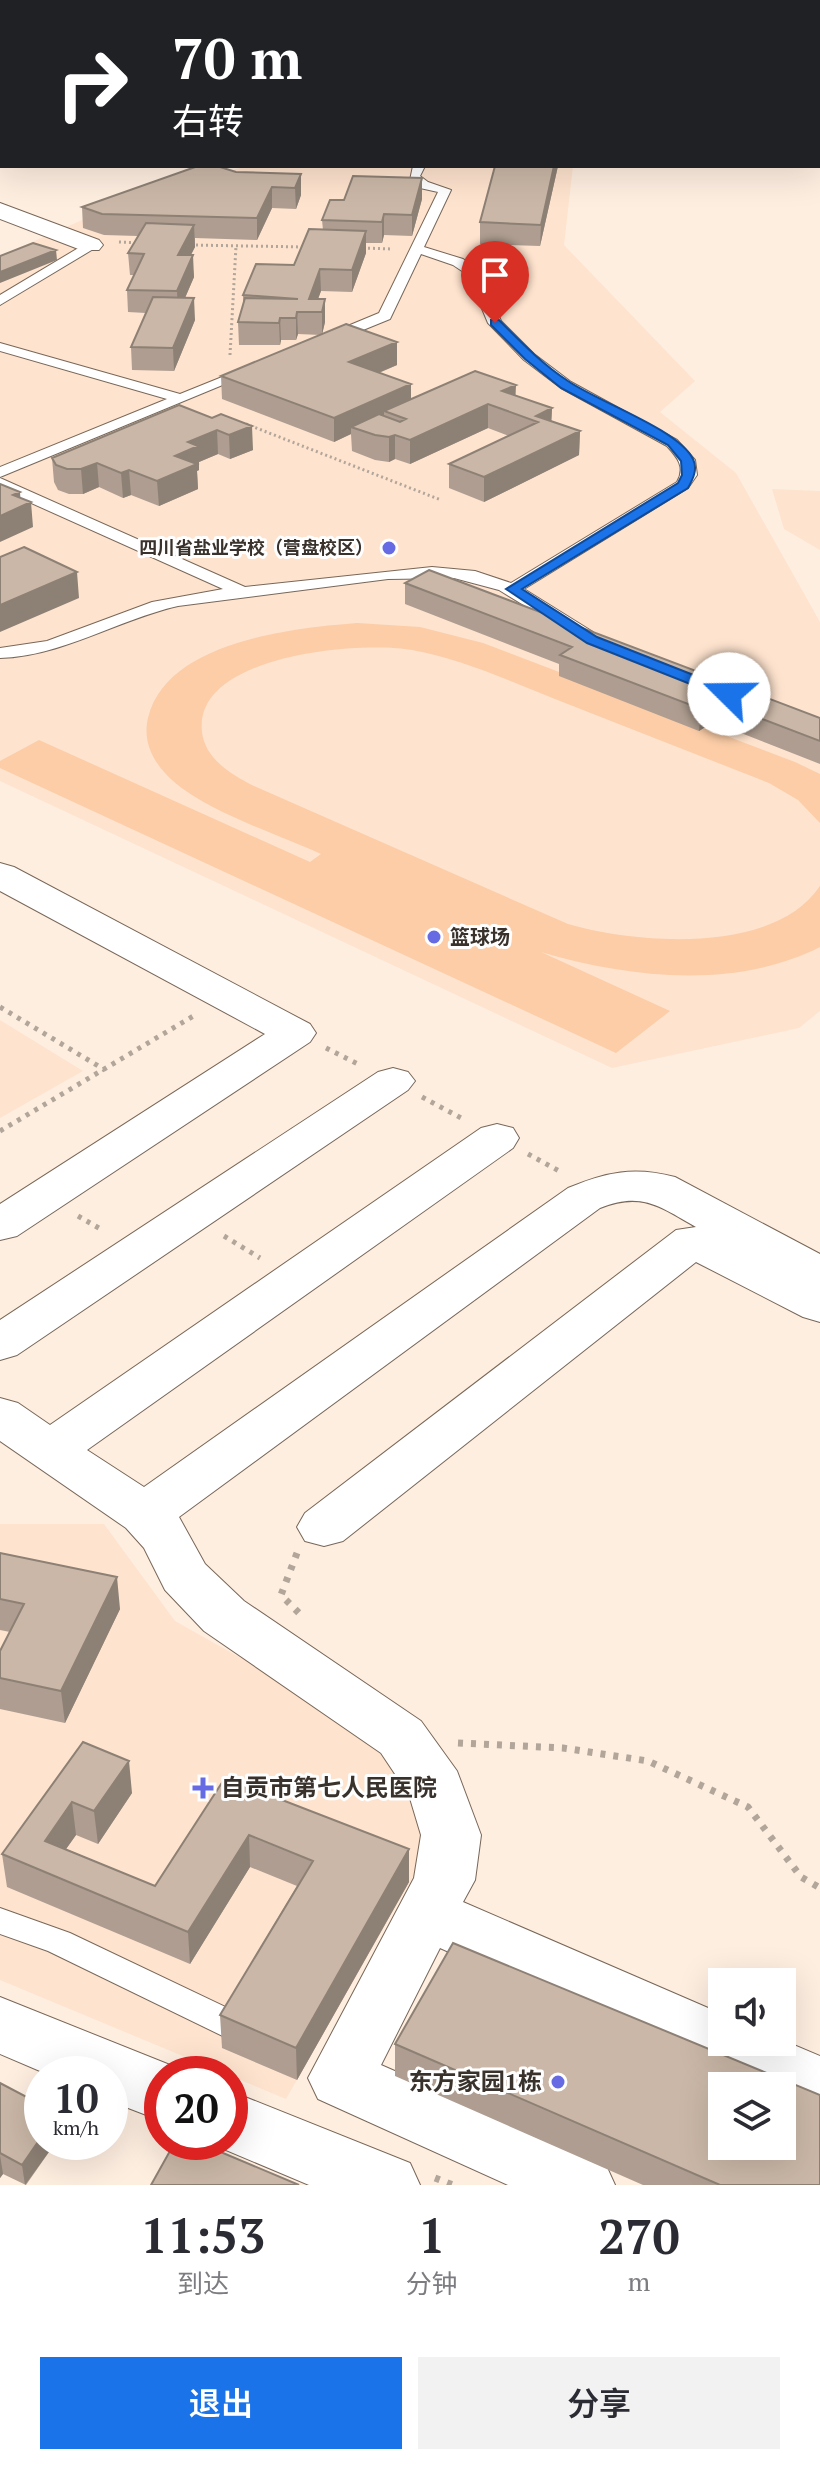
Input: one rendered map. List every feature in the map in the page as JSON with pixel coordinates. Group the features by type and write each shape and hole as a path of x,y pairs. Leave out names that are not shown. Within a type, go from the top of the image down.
{"street":[{"path":"0,210 90,245"},
{"path":"0,875 295,1033 0,1225"},
{"path":"0,1343 393,1081"},
{"path":"49,1451 497,1138"},
{"path":"145,1514 571,1208 615,1185 659,1187 820,1274"},
{"path":"324,1527 693,1241 820,1306"},
{"path":"0,1416 145,1514 166,1538 184,1576 224,1616 401,1737 436,1788 451,1835 444,1880 426,1914 326,2071 581,2185"},
{"path":"426,1914 820,2087"},
{"path":"0,2025 144,2085"},
{"path":"248,2128 386,2185"}],"lane":[{"path":"314,345 385,316 445,190 424,185 414,177 418,168"},
{"path":"0,301 90,245"},
{"path":"417,249 458,262 474,273 495,323 529,357 566,385 672,443 687,460 689,475 683,485 513,589"},
{"path":"0,347 181,399"},
{"path":"0,472 257,368"},
{"path":"0,483 244,592"},
{"path":"0,653 16,654 50,645 141,610 244,592 444,572 477,577 513,589 606,645"},
{"path":"0,1921 59,1942 270,2044"}],"path":[{"path":"90,245 148,243"},
{"path":"177,244 312,247"},
{"path":"228,380 236,246"},
{"path":"357,248 417,249"},
{"path":"181,399 441,500"},
{"path":"0,1131 105,1070 184,1019 233,999"},
{"path":"0,1007 105,1070"},
{"path":"295,1033 393,1081 598,1192"},
{"path":"45,1195 135,1251"},
{"path":"190,1214 295,1279"},
{"path":"312,1625 281,1595 294,1555 324,1527"},
{"path":"419,1763 435,1742 563,1748 648,1761 748,1807 801,1877 820,1888"}],"shaded area":[{"name":"四川省盐业学校（营盘校区）","path":"239,168 573,168 564,245 695,381 660,412 736,473 820,622 820,1011 799,1028 612,1068 0,781 0,256 112,207"},
{"path":"772,489 820,491 820,550 784,529"},
{"path":"357,623 420,627 483,643 795,762 820,774 820,823 798,800 769,783 484,671 412,650 356,648 321,651 284,658 251,669 224,685 206,706 202,732 214,758 254,786 568,924 597,931 666,939 738,934 771,924 799,908 820,886 820,947 787,961 753,970 682,975 610,968 541,952 670,1011 616,1053 0,768 0,761 39,740 310,862 321,854 216,809 179,786 152,755 147,741 148,718 160,692 179,671 205,655 268,635"},
{"path":"0,1020 83,1071 0,1118"},
{"name":"自贡市第七人民医院","path":"0,1524 104,1524 175,1621 378,1735 433,1842 286,2099 248,2083 248,2056 183,2056 0,1980"}],"building":[{"path":"192,168 301,174 295,188 272,187 257,218 102,214 82,207"},
{"path":"494,168 554,168 541,225 480,222"},
{"path":"353,176 422,178 412,215 384,214 382,222 322,220 330,200 344,200"},
{"path":"146,223 194,225 178,255 193,255 177,291 127,290 144,254 128,253"},
{"path":"309,229 366,231 352,270 320,269 309,299 325,299 322,312 297,312 296,318 280,318 279,323 238,322 245,298 298,299 243,295 256,264 294,265"},
{"path":"33,243 56,250 0,272 0,256"},
{"path":"153,297 194,298 173,348 131,347"},
{"path":"346,324 397,342 349,362 411,384 334,418 221,376"},
{"path":"475,371 516,385 502,391 552,408 536,416 580,431 484,477 449,464 538,422 488,404 410,440 395,435 375,435 351,427 379,414 400,422 406,419 384,411"},
{"path":"179,405 212,418 221,414 252,426 229,435 217,430 188,442 198,446 175,456 197,464 157,481 129,470 121,473 97,463 81,469 67,469 56,465 52,458"},
{"path":"0,484 20,492 13,495 31,502 0,516"},
{"path":"24,547 77,572 0,605 0,557"},
{"path":"429,570 820,718 820,741 715,701 701,709 560,655 572,647 405,583"},
{"path":"0,1553 117,1577 61,1691 0,1678 0,1651 24,1604 0,1599"},
{"path":"83,1742 129,1761 94,1811 72,1802 45,1841 155,1886 225,1778 409,1849 296,2048 220,2015 313,1861 249,1835 188,1932 2,1854"},
{"name":"东方家园1栋","path":"453,1943 708,2049 708,2056 726,2056 764,2072 708,2072 708,2160 796,2160 796,2085 820,2095 820,2185 720,2185 395,2044"},
{"path":"0,2083 24,2096 25,2160 22,2165 0,2153"},
{"path":"165,2160 240,2160 299,2185 151,2185"}],"place":[{"name":"四川省盐业学校（营盘校区）","path":"389,548"},
{"name":"篮球场","path":"434,937"},
{"name":"自贡市第七人民医院","path":"203,1788"},
{"name":"东方家园1栋","path":"558,2082"}],"route":[{"path":"495,323 529,357 566,385 672,443 687,460 689,475 683,485 513,589 592,640 729,694"}]}
